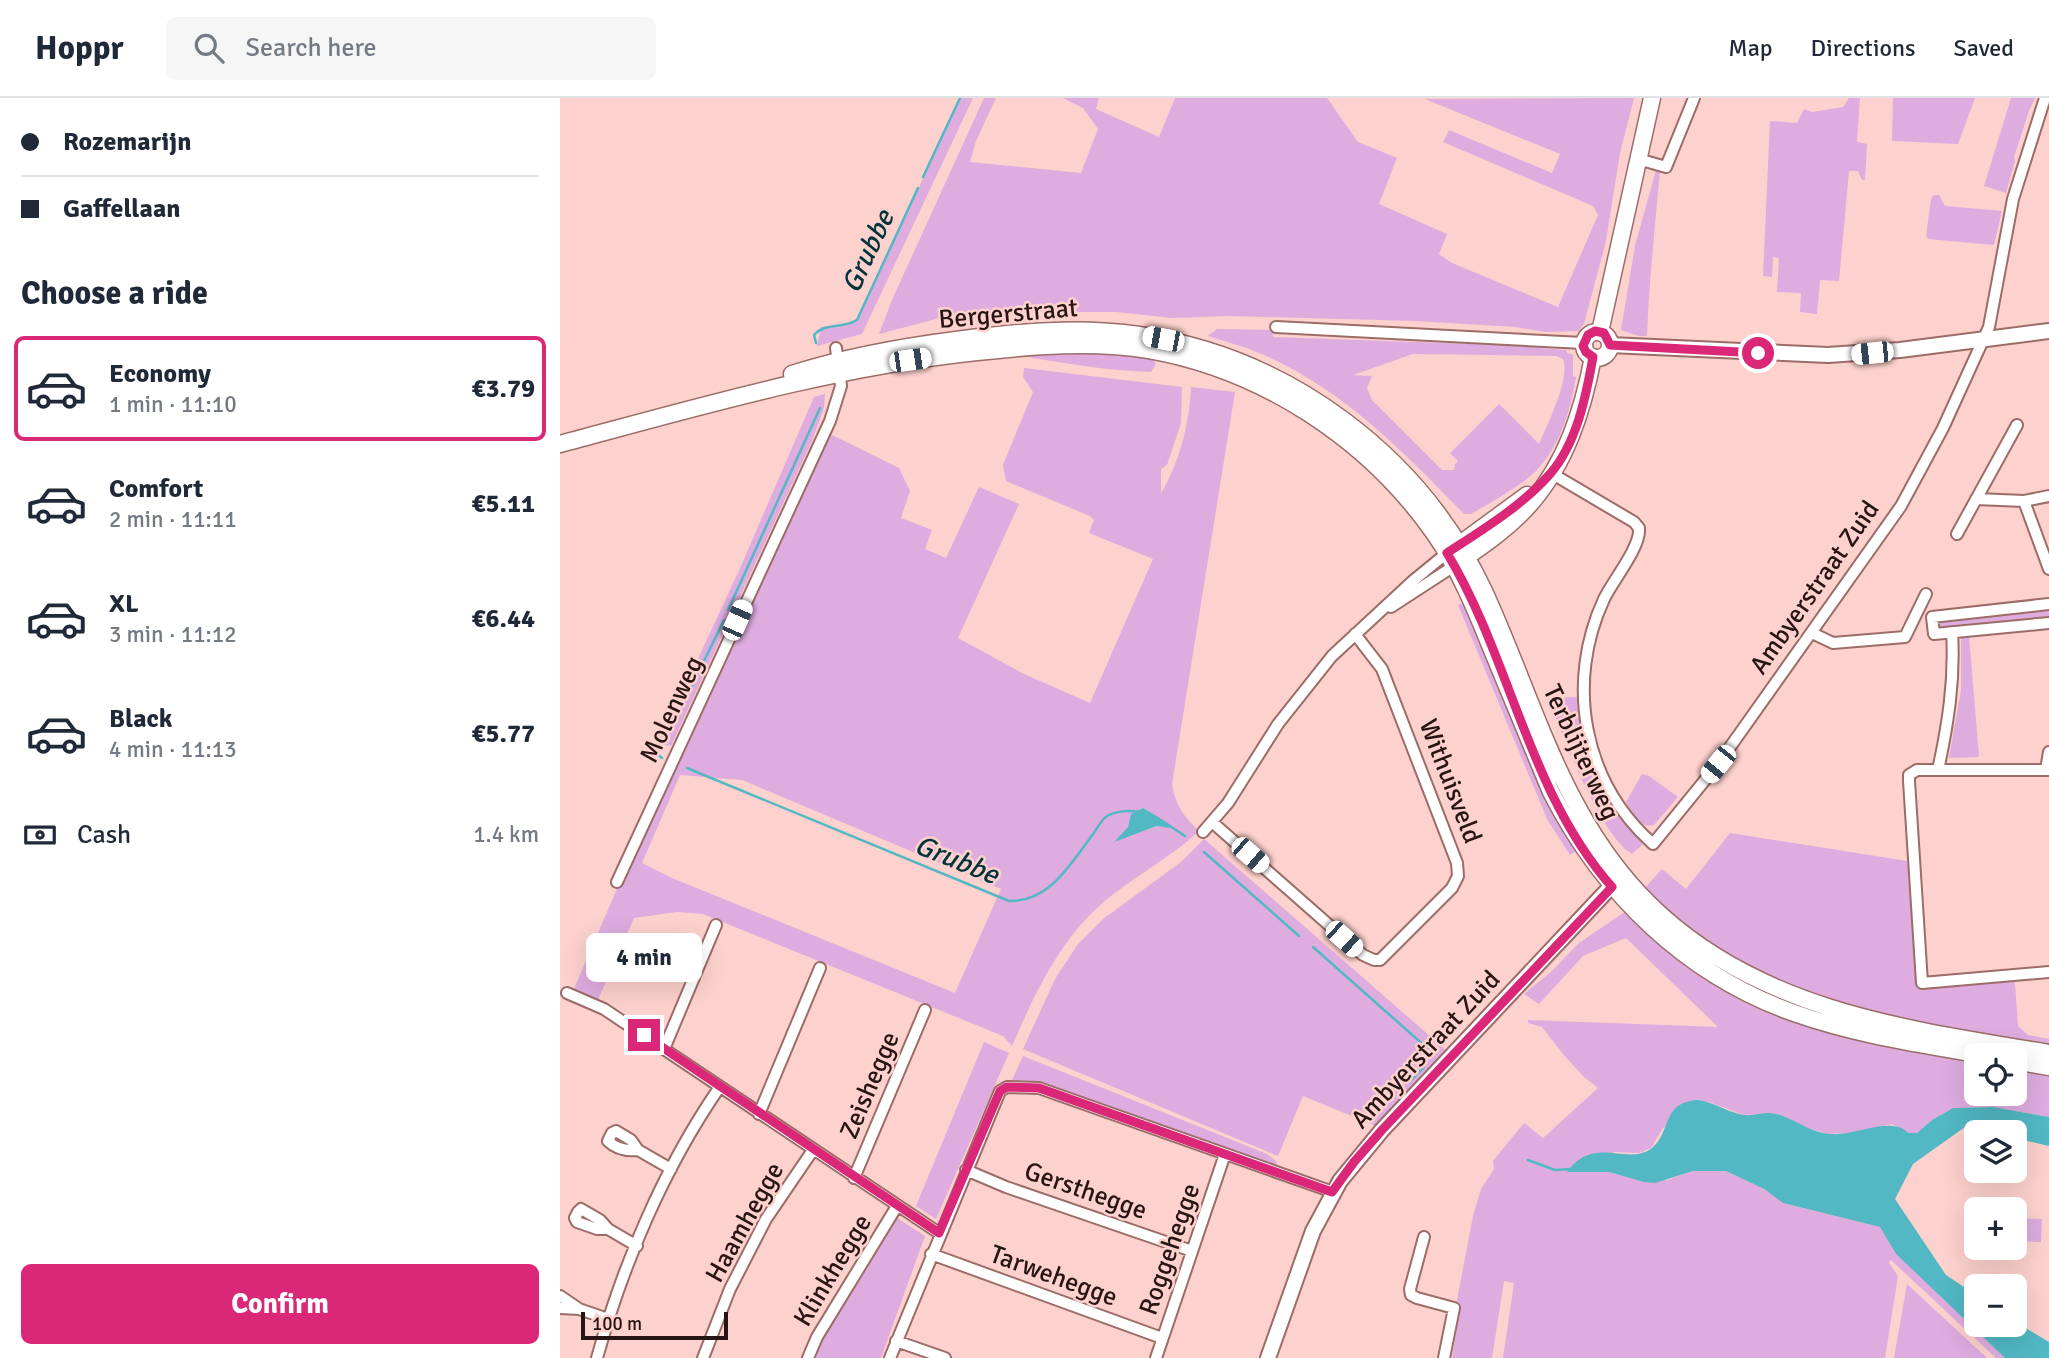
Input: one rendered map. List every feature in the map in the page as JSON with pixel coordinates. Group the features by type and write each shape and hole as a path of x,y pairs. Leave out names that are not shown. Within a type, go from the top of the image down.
{"main road":[{"path":"1605,338 1588,335 1583,343 1586,352 1593,357 1605,355 1605,338 1652,98"},
{"name":"Bergerstraat","path":"560,444 787,380 838,360 945,341 1050,330 1124,333 1163,339 1198,356"},
{"name":"Terblijterweg","path":"1198,356 1256,369 1292,386 1348,423 1377,446 1409,478 1444,522 1476,611 1551,792 1583,848 1617,881 1693,941 1740,972 1775,989 1824,1007 1879,1022 2049,1053"},
{"path":"1457,555 1551,473 1579,418 1593,357"},
{"name":"Terblijterweg","path":"1617,881 1643,919 1683,952 1729,982 1773,1005 1841,1028 1964,1051"},
{"path":"2027,1063 2049,1067"}],"street":[{"path":"1638,159 1666,167 1694,98"},
{"name":"Ambyerstraat Zuid","path":"1551,473 1634,522 1639,528 1638,541 1604,599 1593,628 1584,675 1584,705 1590,744 1611,795 1629,821 1653,844 1718,764 1910,491 1943,428 1990,321 2013,200 2045,98"},
{"path":"1276,327 1583,343"},
{"path":"1605,338 1828,355 1900,350 2049,331"},
{"name":"Molenweg","path":"617,882 830,421 840,387 838,360"},
{"path":"1958,534 2017,425"},
{"path":"1976,499 2024,501 2049,496"},
{"path":"2024,501 2049,569"},
{"path":"1203,832 1228,803 1297,698 1332,656 1383,612 1414,580 1457,555"},
{"path":"1812,633 1833,643 1905,637 1926,594"},
{"path":"2049,604 1932,617 1934,634 2049,624"},
{"path":"1938,770 1952,696 1952,632"},
{"name":"Withuisveld","path":"1212,822 1363,955 1374,960 1380,960 1452,888 1458,876 1457,863 1405,725 1382,669 1355,634"},
{"path":"2049,752 2047,770 1938,770 1913,772 1909,781 1922,983 2049,972"},
{"name":"Ambyerstraat Zuid","path":"1268,1358 1310,1238 1332,1192 1382,1130 1617,881"},
{"path":"664,1049 716,925"},
{"path":"759,1114 820,968"},
{"path":"566,993 604,1009 939,1233"},
{"name":"Zeishegge","path":"854,1178 925,1010"},
{"path":"890,1358 930,1254 1000,1091 1007,1087 1039,1088 1332,1192"},
{"path":"597,1358 617,1290 671,1169 690,1130 719,1088"},
{"path":"638,1150 671,1169"},
{"name":"Haamhegge","path":"703,1358 730,1289 765,1219 813,1150"},
{"name":"Roggehegge","path":"1156,1358 1225,1154"},
{"name":"Gersthegge","path":"966,1170 1006,1187 1192,1251"},
{"name":"Klinkhegge","path":"808,1358 817,1338 897,1206"},
{"path":"608,1229 637,1246"},
{"path":"1424,1237 1410,1289 1411,1295 1417,1298 1454,1308 1444,1358"},
{"name":"Tarwehegge","path":"930,1254 1162,1338"},
{"path":"560,1296 579,1309 608,1319"},
{"path":"560,1308 579,1309"},
{"path":"896,1340 945,1358"}],"shaded area":[{"path":"960,98 973,98 862,334 817,346 821,327 845,325 859,318"},
{"path":"984,98 996,98 976,141 970,162 1081,173 1098,129 1083,108 1063,98 1099,98 1096,109 1159,137 1175,98 1327,98 1358,142 1397,158 1379,204 1447,234 1439,254 1452,263 1558,307 1598,215 1593,206 1443,142 1449,130 1552,173 1560,154 1425,99 1634,98 1620,153 1606,241 1584,324 1579,331 1545,332 1515,327 1416,321 1229,316 1172,318 1116,312 990,312 951,315 879,334"},
{"path":"1849,98 1860,98 1857,142 1867,144 1865,180 1862,180 1858,171 1849,171 1839,281 1820,280 1817,314 1800,312 1801,293 1777,292 1779,258 1773,257 1772,277 1763,276 1770,121 1797,123 1804,109 1812,112 1843,107"},
{"path":"1893,98 1975,98 1958,144 1892,141"},
{"path":"2011,98 2035,98 2014,157 2006,193 1984,186"},
{"path":"1656,170 1660,171 1647,336 1639,336 1621,330 1635,246"},
{"path":"1934,195 1939,195 1945,206 2002,211 1994,245 1928,239 1926,236 1931,199"},
{"path":"1217,329 1272,330 1273,337 1566,350 1573,355 1573,376 1576,377 1560,435 1544,461 1517,486 1471,514 1464,514 1396,446 1321,386 1264,355 1208,336","holes":["1413,354 1557,356 1563,359 1564,377 1539,444 1499,404 1450,453 1458,461 1454,470 1442,470 1372,400 1367,388 1372,376 1353,375"]},
{"path":"1111,352 1153,359 1156,364 1151,372 1076,365 1031,356 1033,353"},
{"path":"1024,368 1182,387 1181,423 1167,465 1161,469 1161,494 1182,442 1191,387 1235,392 1172,784 1181,810 1199,831 1108,898 1082,924 1047,973 1012,1046 1003,1036 703,914 677,912 634,918 597,1002 573,991 629,861 830,434 899,468 910,491 901,518 932,530 925,549 946,558 979,487 1019,504 958,638 1024,674 1090,703 1153,559 1089,533 1094,520 1090,516 1006,481 1003,465 1033,392 1023,377","holes":["680,775 742,780 1001,889 955,993 672,878 642,863","1160,818 1169,827 1158,826 1115,841 1128,827"]},
{"path":"825,394 824,408 812,441 671,746 653,743 658,731 671,717 741,566 814,397"},
{"path":"1466,602 1554,815 1576,851 1570,855 1547,819 1458,605"},
{"path":"2049,607 2049,620 1941,630 1937,620"},
{"path":"1969,635 1979,757 1949,758 1961,690 1961,636"},
{"path":"1578,697 1584,738 1605,795 1643,844 1632,854 1620,844 1596,807 1572,759 1548,698"},
{"path":"1642,774 1678,797 1654,825 1649,826 1640,822 1626,802"},
{"path":"1730,833 1907,861 1919,987 1921,989 2012,980 2015,983 2018,1026 2028,1035 2049,1039 2049,1049 1863,1014 1735,965 1642,891 1662,869 1686,889"},
{"path":"1204,839 1447,1051 1376,1126 1303,1096 1278,1156 1023,1049 1055,979 1078,944 1103,919 1181,862"},
{"path":"1626,911 1756,999 1964,1055 1964,1106 2027,1106 2027,1067 2049,1071 2049,1117 1993,1107 1953,1108 1932,1120 1917,1133 1908,1133 1892,1124 1853,1133 1828,1134 1804,1127 1786,1117 1769,1113 1744,1115 1709,1102 1663,1128 1651,1148 1639,1153 1615,1152 1568,1171 1609,1172 1627,1177 1667,1180 1693,1171 1726,1171 1764,1189 1783,1203 1880,1227 1896,1254 1964,1319 1964,1328 1891,1260 1889,1263 1898,1276 1885,1358 1503,1358 1514,1283 1504,1281 1492,1358 1452,1358 1460,1306 1456,1305 1473,1216 1481,1189 1494,1169 1493,1161 1524,1123 1543,1138 1598,1088 1584,1077 1542,1027 1528,1023 1528,1020 1718,1027 1626,938 1583,956 1539,1004 1524,994 1552,971 1579,943"},
{"path":"984,1042 1009,1053 936,1219 916,1206"},
{"path":"1023,1056 1267,1154 1277,1163 1273,1167 1043,1085 1012,1080"},
{"path":"897,1218 925,1236 881,1358 812,1358 878,1241"},
{"path":"2027,1218 2042,1219 2041,1242 2027,1241"},
{"path":"1907,1284 1987,1358 1894,1358"},
{"path":"1974,1337 1983,1337 2005,1358 1996,1358"}],"water":[{"path":"1143,808 1170,828 1157,826 1114,842 1128,827 1131,814"},
{"path":"1698,1100 1744,1115 1776,1114 1816,1131 1831,1134 1883,1126 1917,1133 1932,1120 1953,1108 1993,1107 2049,1117 2049,1146 2027,1141 2027,1120 1964,1120 1964,1128 1913,1164 1895,1199 1946,1275 1964,1287 1964,1319 1896,1254 1880,1227 1783,1203 1764,1189 1726,1171 1693,1171 1655,1183 1609,1172 1567,1172 1589,1155 1642,1153 1652,1148 1672,1112 1686,1102"},
{"path":"2027,1329 2049,1342 2049,1358 2005,1358 1983,1337 2027,1337"}],"waterway":[{"name":"Grubbe","path":"923,177 960,98"},
{"name":"Grubbe","path":"816,343 814,335 823,328 857,320 918,188"},
{"name":"Grubbe","path":"728,610 820,408"},
{"name":"Grubbe","path":"662,758 655,752 656,735 673,720 683,704 724,620"},
{"name":"Grubbe","path":"687,768 1009,901 1024,900 1048,888 1068,868 1107,816 1123,811 1139,812"},
{"name":"Grubbe","path":"1161,820 1185,836"},
{"name":"Grubbe","path":"1204,852 1299,936"},
{"name":"Grubbe","path":"1313,947 1427,1048"},
{"name":"Grubbe","path":"1409,1082 1424,1067"},
{"path":"1528,1160 1555,1170 1571,1169"}],"route":[{"path":"644,1035 719,1088 939,1233 1000,1091 1007,1087 1039,1088 1332,1192 1382,1130 1612,887 1568,825 1551,792 1476,611 1447,553 1479,532 1551,473 1571,439 1579,418 1593,357 1583,346 1584,340 1591,332 1604,333 1610,345 1758,353"}]}
